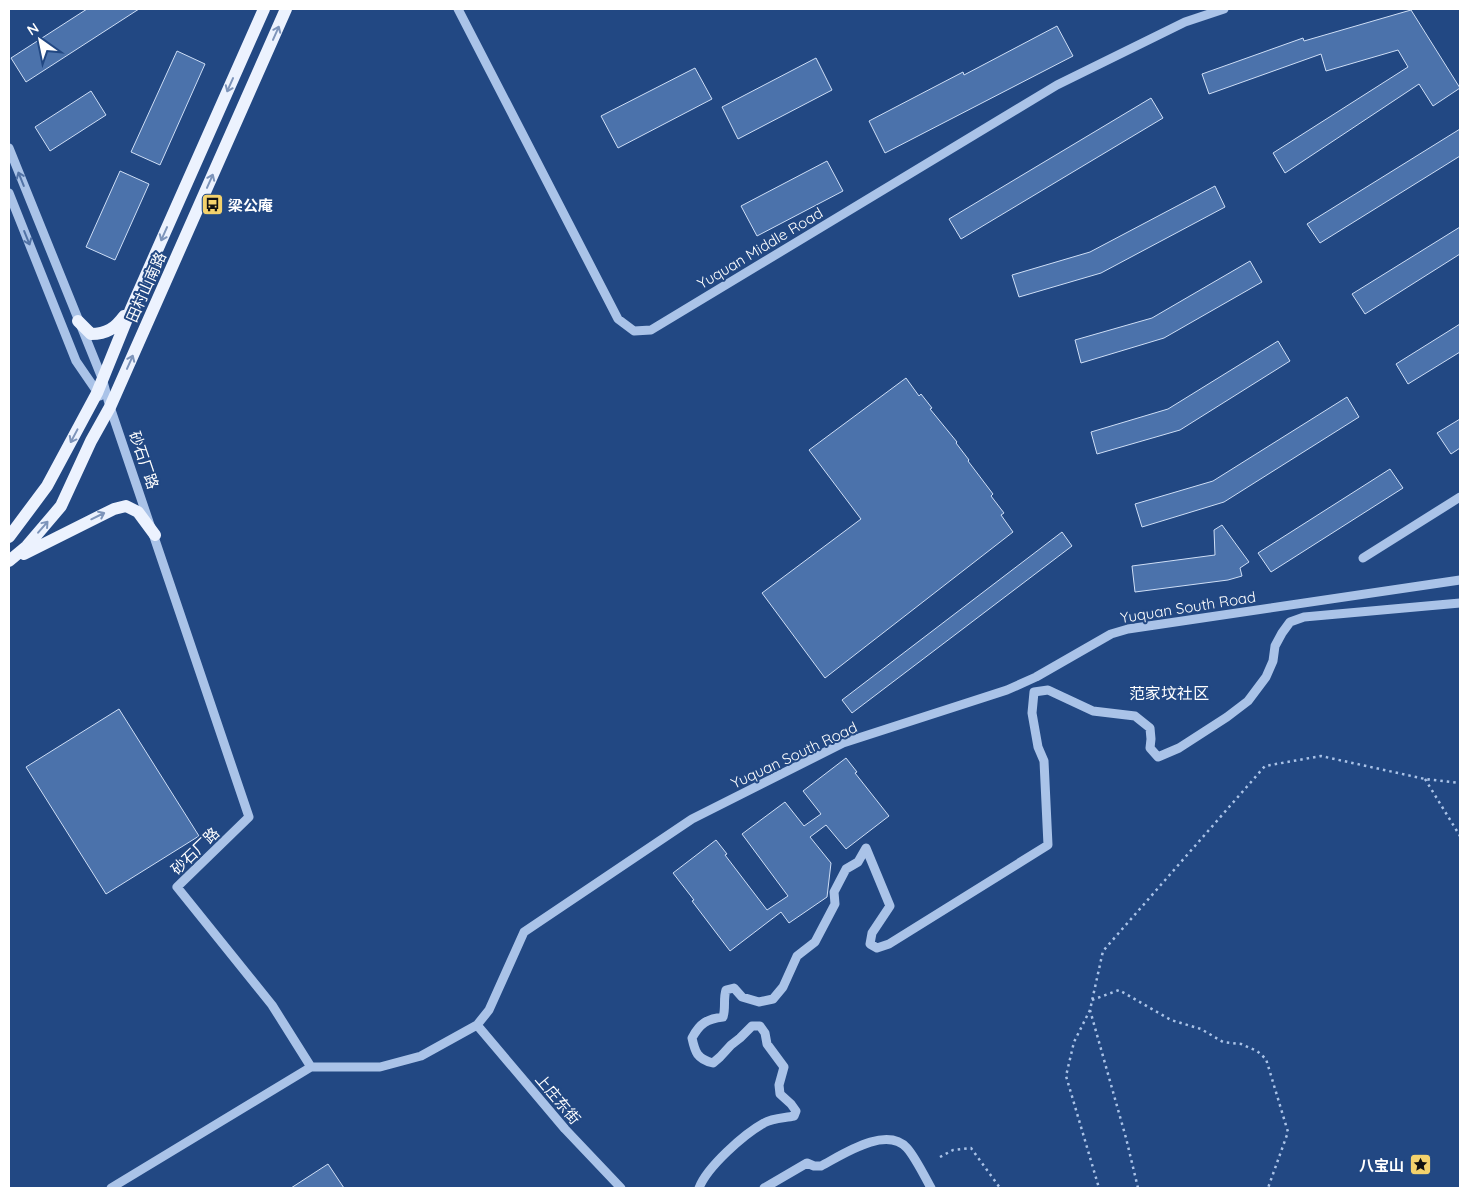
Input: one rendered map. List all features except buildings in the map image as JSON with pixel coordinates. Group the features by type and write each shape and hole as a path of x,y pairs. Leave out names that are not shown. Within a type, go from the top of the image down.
{"main road":[{"name":"田村山南路","path":"9,537 47,486 97,393 131,309 264,9"},
{"name":"田村山南路","path":"9,562 26,546 61,506 91,441 110,406 286,9"},
{"path":"78,321 91,334 100,334 115,327 131,309"},
{"path":"9,562 114,509 126,506 138,512 155,535"}],"street":[{"name":"Yuquan Middle Road","path":"458,9 618,319 634,331 651,330 1057,85 1185,22 1224,9"},
{"name":"砂石厂路","path":"9,148 102,378 249,817 178,887 272,1005 311,1067"},
{"name":"砂石厂路","path":"9,193 76,361 97,393 110,406"},
{"path":"1363,558 1460,497"},
{"name":"Yuquan South Road","path":"311,1067 380,1067 421,1056 477,1025 489,1010 524,932 692,819 843,743 1007,690 1036,677 1110,634 1128,629 1460,580"},
{"path":"698,1188 702,1179 718,1160 751,1131 765,1122 794,1116 796,1111 780,1094 779,1085 784,1067 767,1044 765,1033 760,1026 752,1026 713,1062 704,1061 698,1056 692,1038 698,1028 710,1019 723,1017 726,990 734,988 742,997 759,1002 773,999 783,987 797,956 814,942 835,904 834,892 846,870 858,862 866,848 890,906 872,933 870,944 877,948 889,944 1048,845 1044,761 1038,747 1032,713 1034,692 1048,690 1093,711 1135,716 1150,728 1150,748 1158,757 1179,748 1227,718 1248,700 1266,677 1275,646 1290,622 1304,617 1460,603"},
{"name":"上庄东街","path":"477,1025 565,1129 621,1188"},
{"path":"111,1188 311,1067"},
{"path":"764,1188 807,1163 821,1166 862,1144 878,1140 892,1140 907,1147 931,1188"}],"path":[{"path":"1099,1188 1066,1076 1074,1042 1090,1010 1103,951 1265,766 1321,756 1425,778 1460,783"},
{"path":"1425,778 1460,836"},
{"path":"1092,1000 1119,990 1171,1020 1201,1029 1223,1042 1240,1044 1257,1051 1266,1059 1288,1132 1268,1188"},
{"path":"1090,1010 1138,1188"},
{"path":"940,1158 953,1150 971,1148 1000,1188"}],"place":[{"name":"梁公庵","path":"212,205"},
{"name":"八宝山","path":"1420,1165"}],"district":[{"name":"范家坟社区","path":"1169,693"}]}
